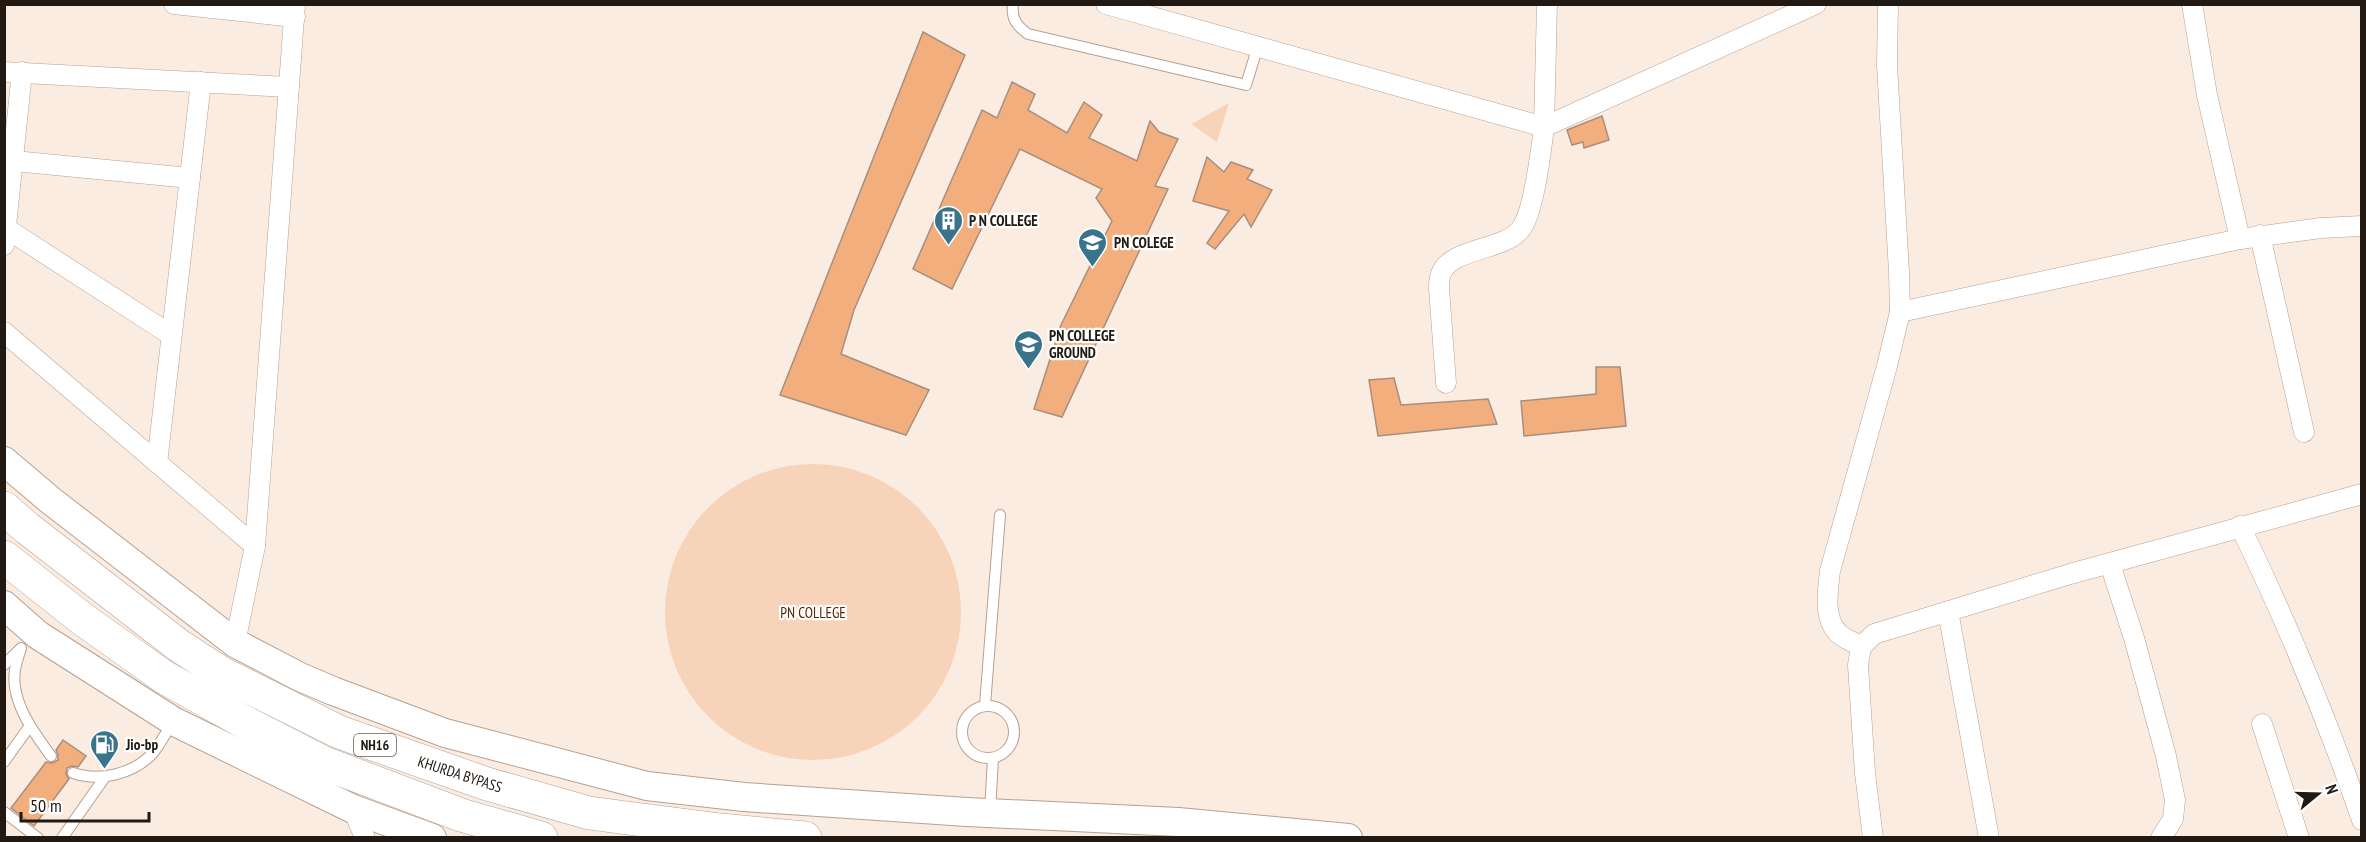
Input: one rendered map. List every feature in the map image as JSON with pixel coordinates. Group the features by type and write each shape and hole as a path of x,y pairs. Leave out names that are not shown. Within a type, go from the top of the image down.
{"highway":[{"name":"KHURDA BYPASS","path":"4,508 178,645 221,673 339,732 487,784 589,813 720,830 805,837"},
{"name":"NH16","path":"4,557 81,618 164,677 248,724 324,763 461,815 541,837"}],"main road":[{"path":"4,460 50,500 236,643 322,687 445,733 647,786 744,797 1178,822 1348,837"},
{"path":"5,606 29,641 173,722 353,809 432,837"}],"street":[{"path":"174,4 295,11 255,546 236,643"},
{"path":"1106,4 1544,127 1816,4"},
{"path":"1446,383 1439,288 1441,274 1446,265 1456,258 1512,237 1521,230 1526,221 1544,127 1547,4"},
{"path":"1861,646 1837,633 1831,621 1827,601 1830,571 1900,312 1887,65 1888,4"},
{"path":"2192,4 2207,95 2240,239"},
{"path":"171,335 6,237 14,161 13,72 289,87"},
{"path":"157,463 201,82"},
{"path":"14,161 190,178"},
{"path":"1900,312 2260,235 2361,226"},
{"path":"2260,235 2304,432"},
{"path":"4,332 255,546"},
{"path":"1873,837 1865,773 1858,665 1861,646 1874,634 2240,526 2361,495"},
{"path":"2240,526 2283,615 2310,679 2361,820"},
{"path":"2110,564 2137,648 2166,756 2175,800 2173,819 2161,837"},
{"path":"1948,611 1989,837"},
{"path":"2262,724 2299,837"},
{"path":"353,809 365,837"}],"lane":[{"path":"1013,4 1012,17 1018,27 1028,34 1246,85 1258,46"},
{"path":"986,705 1000,515"},
{"path":"4,665 29,641"},
{"path":"29,641 14,673 18,700 29,727 51,756"},
{"path":"986,705 1002,709 1008,715 1014,732 1008,749 993,758 975,755 964,743 961,735 965,718 970,712 986,705"},
{"path":"73,773 88,778 105,777 137,766 153,753 173,722"},
{"path":"4,762 29,727"},
{"path":"990,812 993,758"},
{"path":"62,837 105,777"},
{"path":"4,812 38,837"}],"green space":[{"path":"1229,103 1217,142 1191,124"},
{"name":"PN COLLEGE","path":"798,464 828,464 856,470 883,481 907,497 928,518 944,542 955,569 961,597 961,627 955,655 944,682 928,706 907,727 883,743 856,754 828,760 798,760 770,754 743,743 719,727 698,706 682,682 671,655 665,627 665,597 671,569 682,542 698,518 719,497 743,481 770,470"}],"building":[{"path":"923,32 965,55 854,310 841,354 929,390 906,435 780,395"},
{"name":"P N COLLEGE","path":"1012,82 1035,94 1028,110 1067,133 1084,102 1102,115 1089,138 1137,161 1150,121 1159,132 1178,139 1155,186 1168,189 1062,417 1034,409 1061,325 1112,221 1096,198 1102,189 1020,149 952,289 913,269 982,110 997,118"},
{"path":"1602,116 1609,140 1584,148 1583,142 1572,145 1567,130"},
{"path":"1207,157 1224,172 1231,162 1253,170 1247,179 1272,190 1251,227 1244,214 1215,249 1207,243 1229,211 1193,201"},
{"path":"1596,367 1620,367 1626,426 1524,436 1521,401 1596,394"},
{"path":"1394,378 1401,405 1488,399 1497,424 1378,436 1369,380"},
{"path":"63,740 86,756 78,767 67,768 66,774 69,779 34,826 11,808 46,762 52,763 58,760 56,750"}],"place":[{"name":"P N COLLEGE","path":"948,246"},
{"name":"PN COLEGE","path":"1093,268"},
{"name":"PN COLLEGE GROUND","path":"1028,370"},
{"name":"Jio-bp","path":"105,770"}]}
